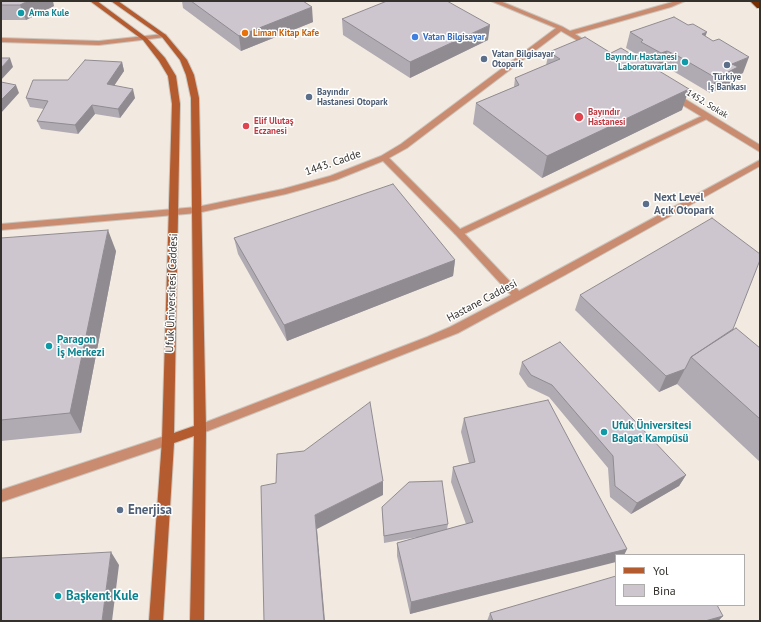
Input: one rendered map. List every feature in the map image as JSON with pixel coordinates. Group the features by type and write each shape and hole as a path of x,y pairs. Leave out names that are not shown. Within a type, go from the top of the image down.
{"highway":[{"path":"754,1 760,6"}],"main road":[{"name":"Ufuk Üniversitesi Caddesi","path":"93,1 145,39 162,60 172,76 176,104 168,440 156,621"},
{"name":"Ufuk Üniversitesi Caddesi","path":"114,1 164,36 183,60 190,75 195,98 200,429 197,621"},
{"path":"168,440 200,429"}],"street":[{"path":"494,1 561,28 596,49"},
{"path":"570,33 669,6 682,1"},
{"name":"1443. Cadde","path":"1,227 197,210 283,192 333,178 384,158 404,146 561,28"},
{"path":"1,40 99,43 164,36"},
{"name":"1452. Sokak","path":"668,93 760,149"},
{"path":"459,233 707,116"},
{"path":"384,158 459,233 518,296"},
{"name":"Hastane Caddesi","path":"200,429 438,338 562,273 760,163"},
{"path":"1,496 168,440"}],"building":[{"path":"1,1 28,1 20,5 1,5"},
{"path":"191,1 303,1 312,7 239,36"},
{"name":"Vatan Bilgisayar","path":"387,1 447,1 490,25 410,62 342,19"},
{"path":"674,17 688,25 693,24 707,32 702,34 713,41 719,39 749,57 732,64 738,67 716,78 667,51 661,53 641,42 643,40 630,32"},
{"name":"Bayındır Hastanesi","path":"585,37 611,53 621,48 689,89 547,156 476,103 519,85 515,78 560,59 549,52"},
{"path":"1,58 10,58 1,68"},
{"path":"85,60 122,62 107,84 133,89 118,109 92,105 75,125 37,121 48,101 26,98 33,80 68,80"},
{"path":"1,82 16,85 1,100"},
{"path":"393,184 455,260 284,325 234,238"},
{"path":"712,218 760,254 760,260 733,329 691,357 685,369 666,376 580,295"},
{"name":"Paragon İş Merkezi","path":"108,230 70,413 1,420 1,238"},
{"path":"736,328 760,348 760,419 691,357"},
{"name":"Ufuk Üniversitesi Balgat Kampüsü","path":"560,342 686,475 637,503 615,486 613,456 552,385 531,375 522,362"},
{"path":"548,400 627,549 411,602 397,543 473,522 453,467 475,462 464,418"},
{"path":"370,402 383,481 315,515 324,621 264,621 261,486 276,483 277,454 304,451"},
{"path":"442,481 448,524 384,536 382,507 409,482"},
{"name":"Başkent Kule","path":"111,552 102,621 1,621 1,558"},
{"path":"615,576 615,606 718,606 723,616 705,621 493,621 490,613"}],"place":[{"name":"Arma Kule","path":"21,13"},
{"name":"Liman Kitap Kafe","path":"245,33"},
{"name":"Vatan Bilgisayar","path":"415,37"},
{"name":"Vatan Bilgisayar Otopark","path":"484,59"},
{"name":"Bayındır Hastanesi Laboratuvarları","path":"685,62"},
{"name":"Türkiye İş Bankası","path":"727,65"},
{"name":"Bayındır Hastanesi Otopark","path":"309,97"},
{"name":"Bayındır Hastanesi","path":"579,117"},
{"name":"Elif Ulutaş Eczanesi","path":"246,126"},
{"name":"Next Level Açık Otopark","path":"646,204"},
{"name":"Paragon İş Merkezi","path":"49,346"},
{"name":"Ufuk Üniversitesi Balgat Kampüsü","path":"604,432"},
{"name":"Enerjisa","path":"120,510"},
{"name":"Başkent Kule","path":"58,596"}]}
